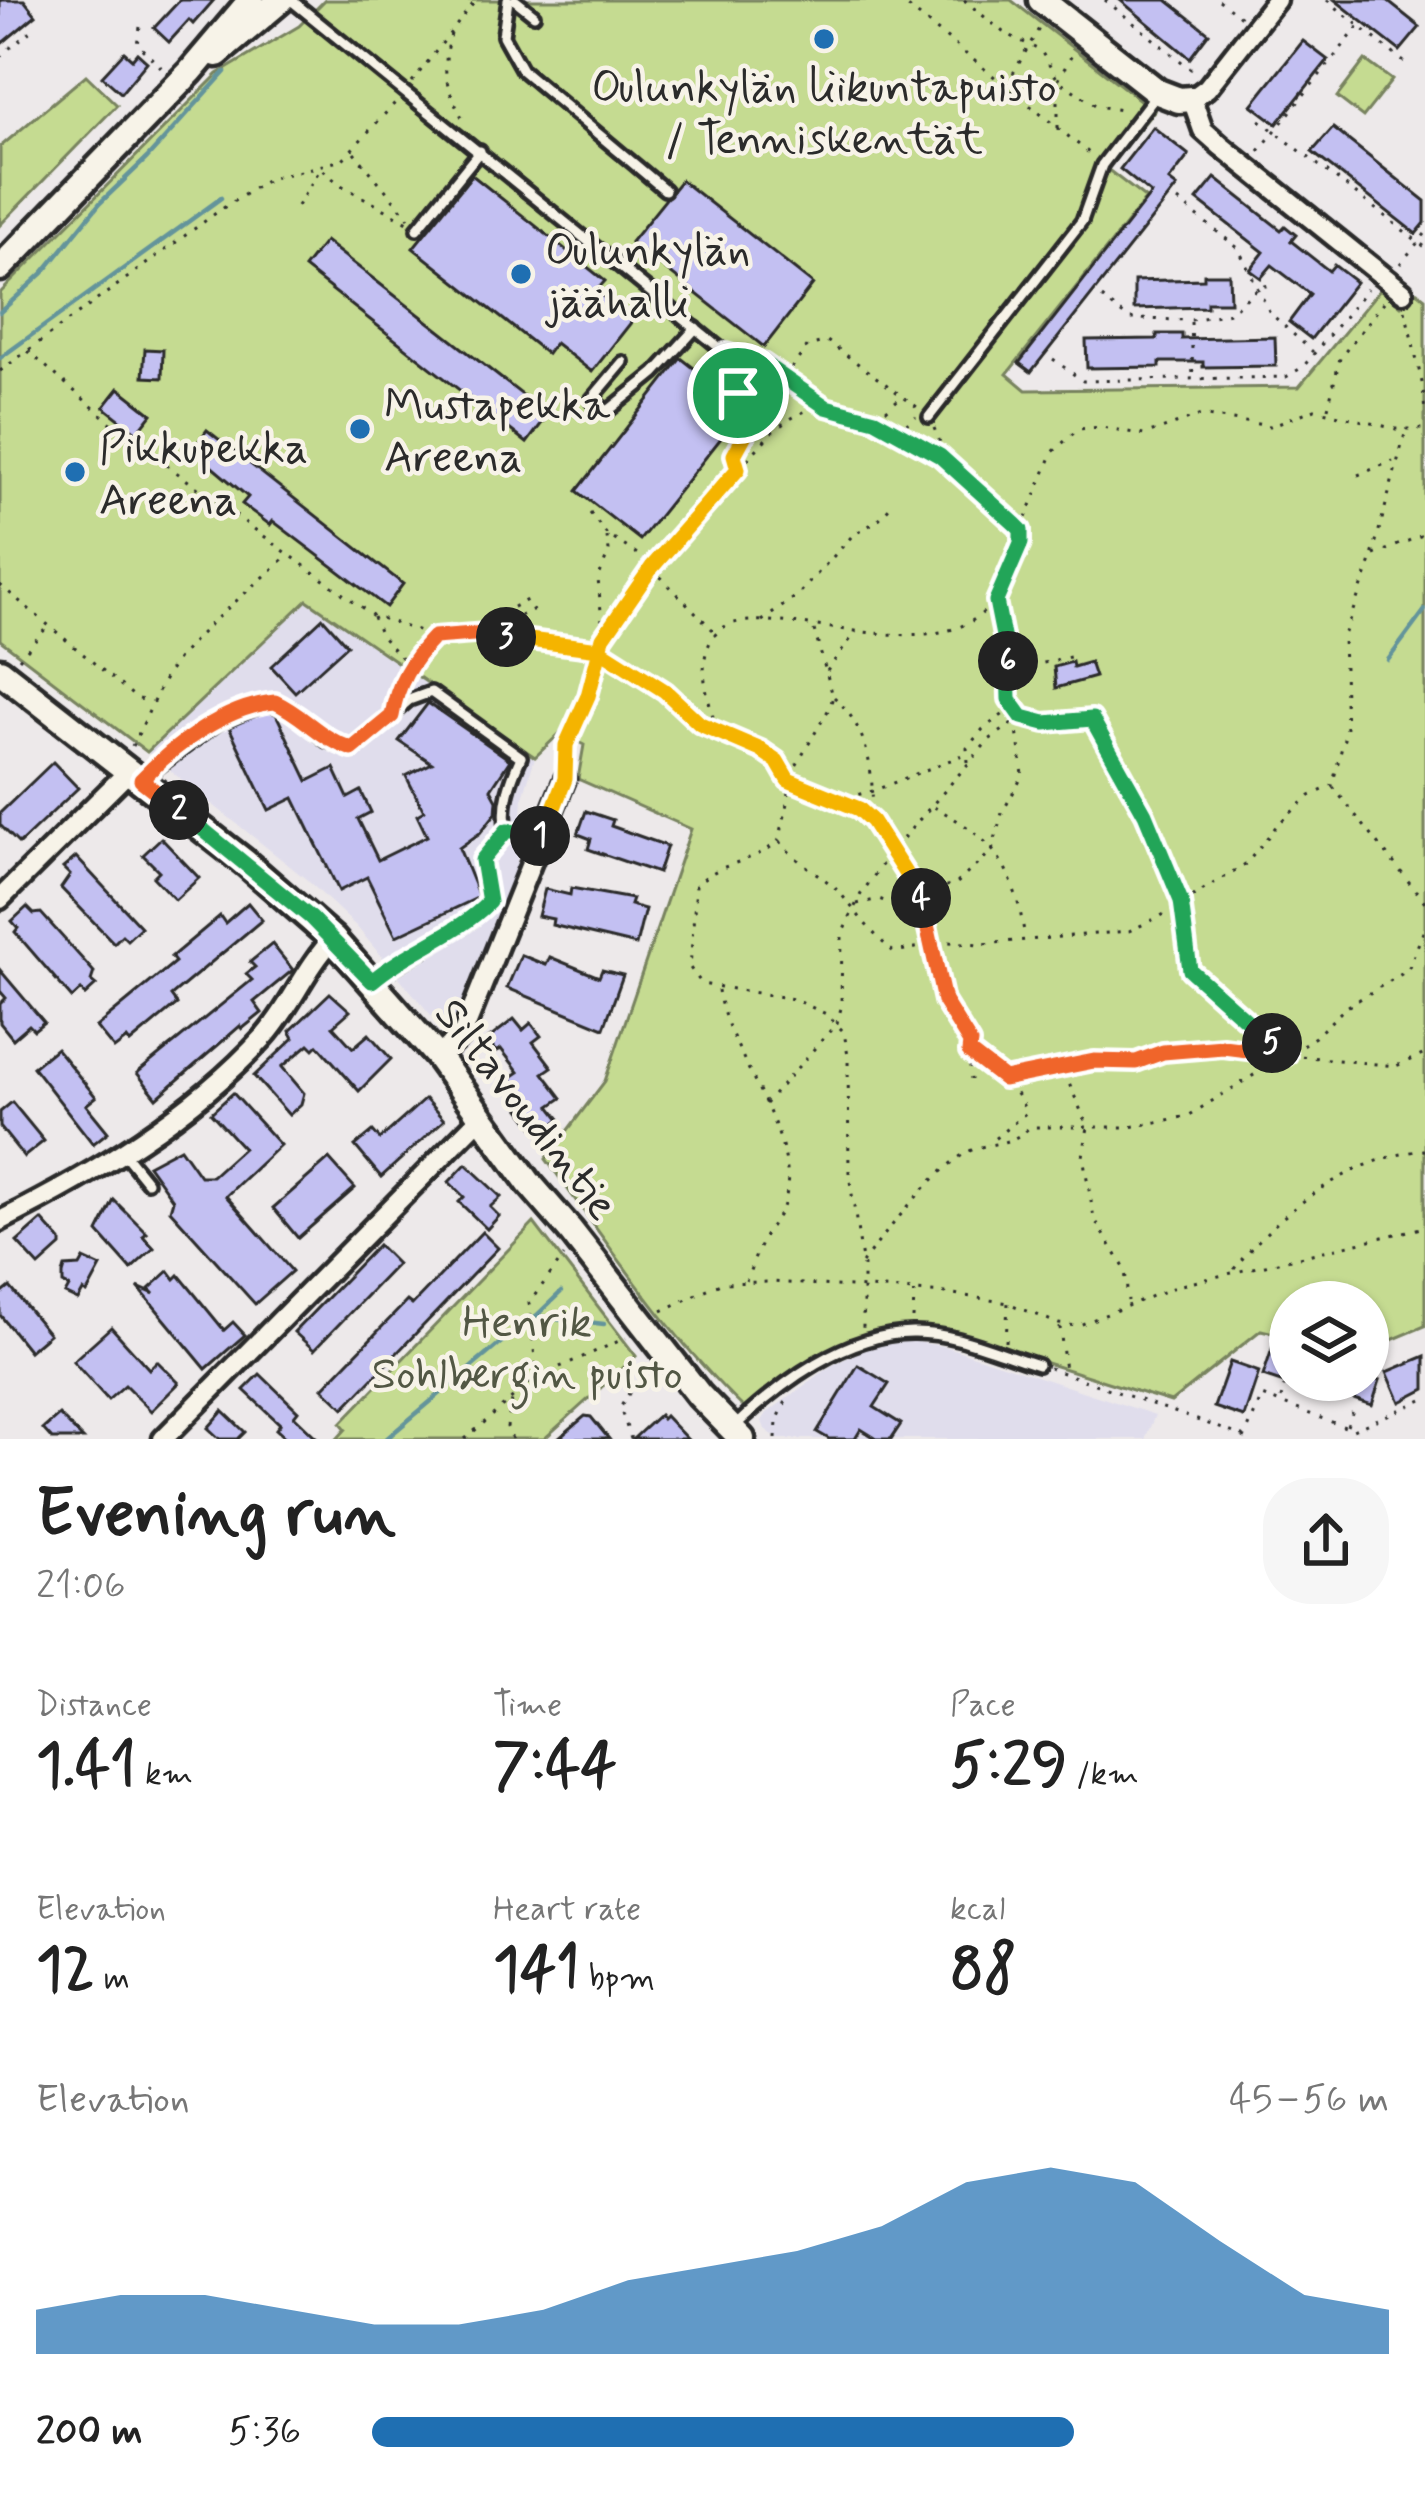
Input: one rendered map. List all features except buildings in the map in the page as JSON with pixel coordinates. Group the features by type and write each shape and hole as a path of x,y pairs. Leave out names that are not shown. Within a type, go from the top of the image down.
{"main road":[{"path":"0,268 190,72 251,0"},
{"path":"190,72 281,0"},
{"path":"1042,10 1158,92 1178,100 1196,87"},
{"name":"Siltavoudintie","path":"9,666 333,939 438,1057 540,1198 736,1434"}],"street":[{"path":"1276,0 1207,88 1196,87 1203,130 1394,287"},
{"path":"0,899 134,767"},
{"path":"438,1057 464,1033 565,779"},
{"path":"0,1221 122,1150 245,1057 281,1015 318,954 333,939"},
{"path":"164,1439 482,1116"}],"lane":[{"path":"291,0 726,353 772,368"},
{"path":"534,15 511,0 503,36 522,70 665,190"},
{"path":"929,417 1082,221 1102,165 1158,92"},
{"path":"417,229 479,151"},
{"path":"622,362 590,400 608,411 655,373 696,328"},
{"path":"134,767 169,755 230,714 267,702 289,709 326,741 352,749 409,700 431,692 521,757 504,816 507,830"},
{"path":"507,830 543,836"},
{"path":"372,981 470,921 489,902 482,860 507,830"},
{"path":"122,1150 147,1182"},
{"path":"736,1434 756,1405 821,1360 863,1342 912,1333 952,1338 1038,1365"}],"path":[{"path":"0,371 269,179 321,168 353,151 476,0"},
{"path":"899,0 1102,165"},
{"path":"964,0 1003,32 1041,51 1058,80 1097,106 1129,112"},
{"path":"1105,0 1196,87"},
{"path":"1219,0 1244,20"},
{"path":"1327,0 1404,62"},
{"path":"1006,86 1031,44 1042,10"},
{"path":"1246,167 1360,26"},
{"path":"140,27 137,44 163,69"},
{"path":"0,56 32,30"},
{"path":"451,32 444,78 479,151"},
{"path":"1058,128 1058,80 1077,46"},
{"path":"1261,120 1425,247"},
{"path":"353,151 417,229"},
{"path":"297,206 321,168"},
{"path":"321,168 417,229"},
{"path":"1178,201 1238,248 1275,319 1315,354"},
{"path":"1328,409 1340,358 1394,287 1425,234"},
{"path":"1102,298 1130,319 1191,320 1230,313 1269,285"},
{"path":"1053,359 1083,381 1286,377 1394,287"},
{"path":"1394,287 1423,387 1425,414"},
{"path":"1191,320 1193,379"},
{"path":"784,379 808,346 821,340 922,411 897,433"},
{"path":"28,351 124,434 372,615 434,637 487,633 599,649 665,691 700,724 777,761 788,780 789,799 779,840 716,870 696,885 690,968 697,981 717,987 794,999 837,1023 844,1032 849,1174 862,1263 863,1342"},
{"path":"726,353 738,393 751,407 746,433 734,455 738,469"},
{"path":"772,368 826,407 875,420 948,461 1021,530"},
{"path":"801,413 808,395"},
{"path":"875,420 902,395"},
{"path":"565,779 566,745 588,696 603,638 652,567 772,431 801,413 826,407"},
{"path":"717,730 706,688 705,661 717,633 737,622 900,634 962,627 977,620 996,601 1053,452 1078,429 1102,427 1144,435 1201,415 1270,426 1303,410 1328,409 1406,430 1425,428"},
{"path":"929,417 948,461"},
{"path":"907,438 917,429 916,442"},
{"path":"1332,786 1346,731 1343,638 1372,556 1406,430"},
{"path":"1358,475 1395,460"},
{"path":"759,622 798,595 853,535 890,508"},
{"path":"590,513 607,535 652,567 717,633"},
{"path":"1372,556 1425,534"},
{"path":"603,638 598,579 609,551 607,535"},
{"path":"134,767 151,703 182,654 287,556"},
{"path":"0,585 136,698 151,703"},
{"path":"472,634 489,619 529,599"},
{"path":"857,904 879,899 900,907 918,894 957,883 992,851 1002,813 1023,775 1018,719 1009,699 1008,653 996,601"},
{"path":"487,633 536,608"},
{"path":"506,620 509,612"},
{"path":"372,615 381,636 409,666"},
{"path":"9,666 48,625"},
{"path":"788,780 832,696 814,628"},
{"path":"826,672 856,632"},
{"path":"392,716 396,688 434,637"},
{"path":"1008,653 1035,665 1078,655"},
{"path":"832,696 849,711 873,763 872,821"},
{"path":"969,764 968,752 982,729 1014,707"},
{"path":"765,1104 837,1023 842,934 891,852 989,740 1018,719 1045,723 1092,719 1145,814 1181,901 1190,970 1238,1017 1287,1055"},
{"path":"835,800 873,791 968,752"},
{"path":"788,780 859,809 872,821 918,894 926,910 929,946 944,1001 970,1043 971,1080"},
{"path":"779,840 794,860 828,882 894,952 1130,931 1247,863 1278,824 1310,796 1332,786"},
{"path":"1332,786 1425,902"},
{"path":"933,806 963,822 1009,868 1025,938"},
{"path":"862,1263 908,1207 961,1155 1017,1140 1030,1127 1130,1127 1188,1117 1315,1037 1345,1008 1408,970 1425,927"},
{"path":"717,987 787,1172 784,1205 766,1232 745,1282"},
{"path":"1004,1079 1094,1061 1136,1062 1163,1052 1223,1047 1396,1066 1425,1054"},
{"path":"969,1052 1004,1079 1027,1112 987,1145"},
{"path":"1058,1070 1067,1079 1088,1127 1083,1156 1094,1218 1125,1270 1128,1304"},
{"path":"1232,1271 1311,1196 1386,1158 1425,1150"},
{"path":"656,1316 707,1287 745,1282 914,1291 1008,1303 1059,1324 1093,1322 1128,1304 1232,1271 1425,1226"},
{"path":"537,1378 529,1303 565,1254"},
{"path":"912,1333 914,1291"},
{"path":"1006,1355 1008,1303"},
{"path":"1059,1324 1065,1373"},
{"path":"465,1439 537,1378 628,1337"},
{"path":"631,1439 620,1408 648,1363"},
{"path":"1038,1365 1247,1438 1262,1396"},
{"path":"776,1439 777,1421 796,1378"},
{"path":"1254,1393 1269,1397"},
{"path":"512,1439 507,1427 513,1395"},
{"path":"1348,1439 1353,1430 1425,1400"},
{"path":"1283,1401 1353,1430"},
{"path":"1346,1428 1355,1405"}],"shaded area":[{"path":"306,599 535,757 523,797 514,876 455,1022 449,1026 436,1021 356,926 306,879 147,752"},
{"path":"905,1340 947,1347 1155,1415 1145,1439 778,1439 765,1429 762,1421 767,1413 831,1366 869,1347"}],"green space":[{"path":"325,0 1011,0 1154,111 1107,169 1146,199 1007,374 1026,390 1299,387 1380,289 1401,306 1416,291 1425,298 1425,1326 1389,1341 1389,1281 1269,1281 1269,1332 1261,1330 1171,1402 941,1330 899,1331 862,1339 809,1364 745,1409 665,1320 546,1159 605,1081 691,829 578,779 584,745 560,733 535,757 307,600 147,752 0,640 0,293 218,74 299,26"},
{"path":"1365,60 1392,80 1363,117 1337,97"},
{"path":"86,75 117,105 0,225 0,147"},
{"name":"Henrik Sohlbergin puisto","path":"534,1223 636,1356 544,1439 337,1439 346,1429 341,1423"}],"waterway":[{"path":"0,312 43,273 100,203 225,72"},
{"path":"0,358 221,198"},
{"path":"1388,660 1425,610"},
{"path":"536,1316 561,1292"},
{"path":"536,1316 604,1324"},
{"path":"386,1439 517,1329"}],"place":[{"name":"Oulunkylän liikuntapuisto / Tenniskentät","path":"824,39"},
{"name":"Oulunkylän jäähalli","path":"521,274"},
{"name":"Mustapekka Areena","path":"360,429"},
{"name":"Pikkupekka Areena","path":"75,472"}],"route":[{"path":"738,393 726,353 763,363 826,407 875,420 940,456 1021,530 1013,567 996,601 1008,653 1009,699 1030,721 1092,719 1145,814 1181,901 1190,970 1238,1017 1287,1055 1223,1047 1163,1052 1136,1062 1094,1061 1004,1079 969,1052 970,1043 944,1001 933,967 926,910 872,821 859,809 788,780 777,761 700,724 665,691 599,649 487,633 434,637 396,688 392,716 352,749 326,741 289,709 267,702 230,714 141,780 288,898 372,981 470,921 489,902 482,860 507,830 543,836 565,779 566,745 588,696 599,649 603,638 652,567 738,469 734,455 746,433 751,407 738,393"}]}
